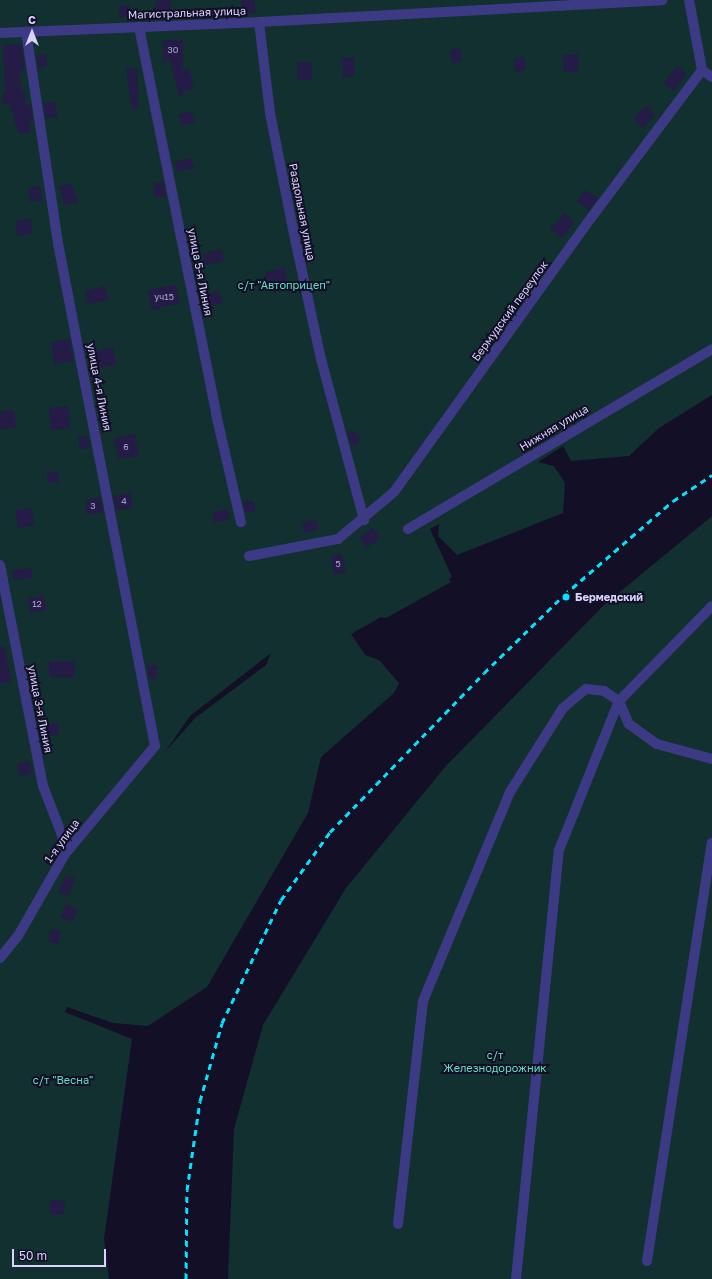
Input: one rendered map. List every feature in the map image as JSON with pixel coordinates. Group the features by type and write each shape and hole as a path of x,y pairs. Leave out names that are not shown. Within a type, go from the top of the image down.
{"street":[{"name":"Магистральная улица","path":"0,33 259,22 662,0"},
{"path":"689,0 702,70 712,77"},
{"name":"Раздольная улица","path":"259,22 270,113 300,262 321,360 364,520"},
{"name":"улица 5-я Линия","path":"139,27 216,414 240,522"},
{"name":"улица 4-я Линия","path":"26,31 58,243 155,746"},
{"name":"Бермудский переулок","path":"249,556 338,539 364,520 394,492 591,218 702,70"},
{"name":"Нижняя улица","path":"408,529 712,349"},
{"name":"улица 3-я Линия","path":"0,565 42,786 62,835 65,854"},
{"path":"516,1279 559,850 619,701 712,606"},
{"path":"398,1224 423,1001 463,901 510,792 563,708 586,689 604,692 619,701 629,724 657,744 712,760"},
{"name":"1-я улица","path":"0,958 18,936 65,854 155,746"},
{"path":"647,1261 712,843"}],"green space":[{"name":"с/т \"Автоприцеп\"","path":"0,0 712,0 712,395 659,428 629,456 571,461 563,446 538,462 554,466 565,483 563,513 457,555 438,536 439,524 430,529 452,577 449,579 451,582 386,618 381,617 351,634 365,655 379,660 399,683 394,693 321,757 308,813 207,987 148,1026 113,1023 67,1007 65,1012 132,1039 104,1239 109,1279 0,1279","holes":["271,653 266,665 195,718 165,752 190,716"]},
{"name":"с/т Железнодорожник","path":"712,516 712,1279 228,1279 234,1129 263,1025 346,888 445,767 604,605"}],"building":[{"path":"171,0 172,17 156,17 155,1"},
{"path":"241,0 254,0 256,12 243,14"},
{"path":"119,5 130,5 130,17 120,17"},
{"path":"163,40 183,40 183,70 189,68 194,89 183,92 183,95 179,96 170,61 163,61"},
{"path":"21,44 25,70 20,71 21,91 24,90 26,105 31,105 33,120 28,121 31,133 18,133 10,104 3,104 2,93 5,93 3,45"},
{"path":"460,48 462,61 451,63 450,50"},
{"path":"46,54 47,66 38,68 36,55"},
{"path":"578,54 579,71 564,72 563,55"},
{"path":"354,57 355,76 343,77 342,58"},
{"path":"524,57 526,70 515,72 514,58"},
{"path":"311,61 312,80 298,80 297,62"},
{"path":"677,66 687,74 673,91 664,83"},
{"path":"137,68 139,108 132,109 126,69"},
{"path":"55,102 57,117 46,118 43,103"},
{"path":"646,106 655,115 643,128 633,119"},
{"path":"192,111 195,122 181,125 178,114"},
{"path":"191,158 194,168 177,172 174,162"},
{"path":"163,182 166,196 155,197 154,183"},
{"path":"72,184 78,203 64,204 59,186"},
{"path":"40,186 42,200 30,202 28,188"},
{"path":"584,190 598,198 589,210 577,202"},
{"path":"565,213 574,223 562,238 550,229"},
{"path":"31,219 32,234 17,236 16,221"},
{"path":"221,249 224,261 206,265 203,254"},
{"path":"284,267 289,288 270,293 265,272"},
{"path":"176,284 180,303 152,310 147,291"},
{"path":"105,286 108,300 88,304 85,291"},
{"path":"219,291 223,303 205,308 202,296"},
{"path":"70,339 73,361 54,364 51,342"},
{"path":"113,347 116,364 99,368 96,351"},
{"path":"68,406 70,428 51,430 49,408"},
{"path":"14,410 16,427 0,429 0,412"},
{"path":"352,430 361,437 356,446 350,442 348,436"},
{"path":"135,434 139,456 118,459 114,438"},
{"path":"88,436 90,448 80,449 78,437"},
{"path":"58,472 59,482 47,483 47,473"},
{"path":"131,493 132,508 116,510 113,496"},
{"path":"100,497 103,512 87,515 85,500"},
{"path":"243,501 254,501 255,512 245,512"},
{"path":"31,508 34,525 18,528 15,510"},
{"path":"227,509 230,519 214,523 212,513"},
{"path":"315,519 318,530 304,533 302,523"},
{"path":"373,528 380,539 366,548 359,537"},
{"path":"342,554 346,572 334,574 331,556"},
{"path":"31,568 32,578 13,580 12,570"},
{"path":"44,596 46,610 30,612 28,598"},
{"path":"4,646 12,681 0,684 0,647"},
{"path":"49,661 75,661 75,677 49,677"},
{"path":"147,665 157,665 156,679 149,679"},
{"path":"58,723 59,735 44,737 42,725"},
{"path":"29,761 32,773 20,776 17,764"},
{"path":"66,875 75,879 68,896 58,892"},
{"path":"66,904 78,910 72,922 60,917"},
{"path":"51,929 61,932 58,944 48,942"},
{"path":"51,1200 65,1201 63,1215 50,1214"}],"railway":[{"path":"186,1279 187,1190 200,1101 222,1023 281,900 330,832 484,673 564,595 673,501 712,475"}],"place":[{"name":"Бермедский","path":"566,597"}],"park label":[{"name":"с/т \"Весна\"","path":"63,1080"}]}
